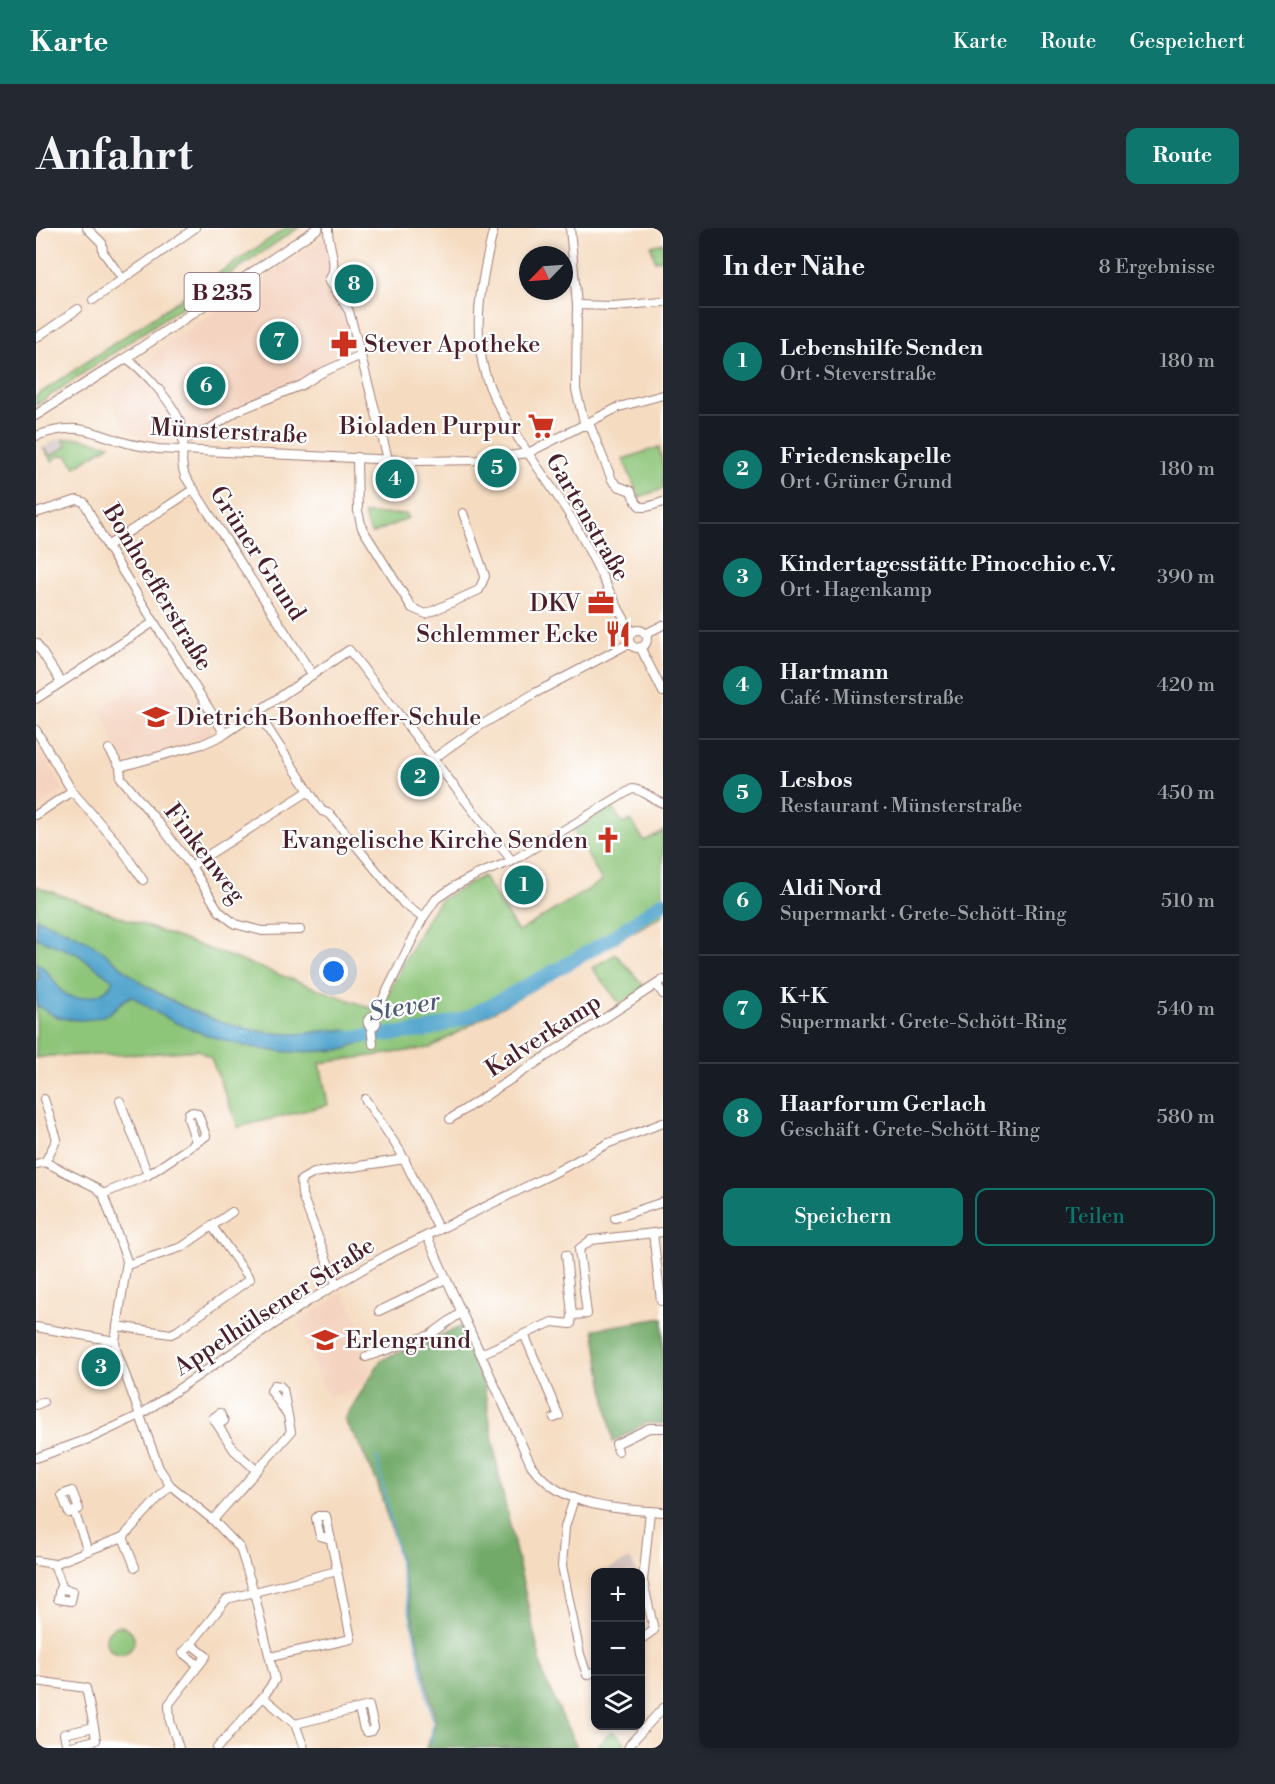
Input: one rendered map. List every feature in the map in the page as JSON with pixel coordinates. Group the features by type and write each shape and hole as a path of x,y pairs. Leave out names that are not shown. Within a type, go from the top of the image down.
{"main road":[{"name":"B 235","path":"36,415 126,358 318,228"}],"street":[{"path":"87,228 102,243 103,252 122,278"},
{"path":"93,300 195,228"},
{"path":"328,228 334,265 334,273 329,279 348,311 388,459"},
{"name":"Gartenstraße","path":"494,228 479,306 481,349 494,397 572,519 632,632"},
{"path":"570,228 577,305 576,390 587,424 612,480 618,486 631,491 639,507 644,508 663,501"},
{"path":"577,305 613,306 663,302"},
{"path":"36,338 78,309"},
{"path":"126,358 139,367 177,416 183,429 183,440 208,430 237,411 302,385 321,373 361,355"},
{"name":"Münsterstraße","path":"36,436 61,429 89,429 132,444 182,450 418,461 476,460 528,453 619,407 663,395"},
{"name":"Grüner Grund","path":"183,440 182,468 312,674"},
{"path":"357,457 358,510 362,528 412,608 426,614 479,590 485,576 463,513"},
{"path":"107,546 194,489"},
{"name":"Bonhoefferstraße","path":"36,513 81,501 87,507 107,546 225,734"},
{"path":"36,699 154,622"},
{"path":"645,634 663,625"},
{"path":"638,630 645,634 646,640 640,647 634,647 630,643 629,637 632,632 638,630"},
{"path":"36,643 61,682"},
{"path":"433,759 478,727 535,693 630,643"},
{"path":"640,647 663,693"},
{"path":"120,767 203,744 225,734 349,650 512,861"},
{"path":"257,712 322,811 330,813 404,904 423,918"},
{"path":"36,730 72,791 119,845 143,880"},
{"name":"Finkenweg","path":"109,750 120,767 121,778 191,866 219,911 236,924 262,931 300,930"},
{"path":"374,1044 371,1027 377,1023 374,1017 423,918 436,899 455,886 512,861 632,789 639,789 655,801 663,803"},
{"path":"36,815 72,791"},
{"path":"191,866 309,791"},
{"name":"Kalverkamp","path":"450,1119 660,982 663,994"},
{"path":"44,1099 57,1139 45,1162"},
{"path":"364,1099 405,1159 439,1230"},
{"path":"120,1101 148,1175"},
{"name":"Appelhülsener Straße","path":"36,1458 91,1438 140,1415 336,1284 385,1256 609,1143 663,1123"},
{"path":"103,1194 148,1175 196,1142"},
{"path":"336,1284 302,1195 302,1180 314,1173 405,1159"},
{"path":"36,1164 45,1162 95,1186 103,1194 126,1256 127,1265 115,1341 116,1349 159,1468 170,1485 213,1520 240,1548 255,1592 275,1680 263,1697 217,1748"},
{"path":"615,1218 663,1202"},
{"path":"127,1265 182,1247 232,1212"},
{"path":"117,1326 171,1334 250,1279 212,1226"},
{"path":"572,1316 587,1314 579,1249 591,1240 663,1232"},
{"path":"653,1233 661,1301"},
{"path":"427,1236 531,1465 548,1484 574,1499 591,1504 663,1512"},
{"path":"481,1354 552,1322 570,1324 572,1316 566,1255"},
{"path":"379,1311 446,1279"},
{"path":"366,1357 430,1335 462,1312"},
{"path":"36,1328 115,1341"},
{"path":"524,1334 559,1416 554,1418"},
{"path":"213,1520 291,1432 288,1415"},
{"path":"218,1425 234,1450 256,1470"},
{"path":"618,1451 616,1444 649,1428 663,1428"},
{"path":"36,1562 54,1564 123,1537 170,1485"},
{"path":"574,1499 565,1527 562,1566 580,1654 587,1675 591,1673"},
{"path":"74,1511 88,1551"},
{"path":"645,1636 654,1630 643,1581 650,1511"},
{"path":"123,1537 135,1567"},
{"path":"270,1657 351,1639 331,1539"},
{"path":"54,1564 63,1589"},
{"path":"178,1748 169,1704 206,1656 190,1644 227,1599 337,1571"},
{"path":"36,1681 86,1688 94,1727 96,1740 67,1747 64,1734 94,1727"},
{"path":"263,1697 295,1724 304,1748"},
{"path":"295,1724 359,1709"},
{"path":"628,1748 630,1743 663,1709"}],"shaded area":[{"path":"329,235 335,258 329,280 347,313 359,353 181,443 154,441 127,429 118,416 113,401 115,392 138,375 158,350"},
{"path":"56,439 63,439 68,445 51,456 44,447"},
{"name":"Dietrich-Bonhoeffer-Schule","path":"172,661 212,724 210,736 135,760 123,758 115,751 110,728 100,709 119,694"},
{"path":"36,743 63,790 36,809"},
{"path":"342,1293 371,1344 362,1348 371,1370 361,1386 329,1397 320,1381 298,1322"},
{"path":"107,1344 118,1377 87,1388 80,1367"},
{"path":"631,1559 634,1568 610,1568"}],"green space":[{"path":"286,228 298,228 36,405 36,396"},
{"path":"663,243 663,259 655,261 651,246"},
{"path":"80,438 110,445 75,467 68,456 61,455 52,461 43,448 51,456 67,446 63,439"},
{"path":"659,447 663,467 663,489 639,497 623,459"},
{"path":"364,514 406,514 408,518 372,534"},
{"path":"612,807 623,824 631,820 644,841 663,831 663,915 430,1048 320,1063 328,1105 238,1127 211,1058 198,1050 36,1058 36,886 379,1011 425,922 440,900 483,876 518,932 602,881 573,830"},
{"path":"616,954 645,987 620,1004 592,968"},
{"path":"663,1318 663,1424 646,1423 613,1442 594,1329"},
{"path":"465,1325 484,1386 500,1481 544,1677 577,1748 426,1748 436,1723 398,1552 377,1482 358,1442 344,1420 381,1360"},
{"path":"120,1626 130,1630 134,1640 130,1650 120,1654 110,1650 106,1640 110,1630"},
{"path":"612,1731 625,1742 622,1748 595,1748"}],"water":[{"path":"36,918 94,945 134,977 165,997 218,1021 275,1033 300,1034 334,1030 362,1032 364,1043 347,1049 315,1052 254,1048 188,1028 148,1008 132,996 109,1013 97,1018 77,1020 57,1017 36,1005 36,980 40,977 36,970 36,963 50,975 64,993 79,998 99,994 113,980 77,954 36,938"}],"waterway":[{"name":"Stever","path":"345,1038 424,1031 468,1017 610,939 663,902"},
{"path":"377,1457 433,1722 431,1744"}],"place":[{"name":"Haarforum Gerlach","path":"354,284"},
{"name":"K+K","path":"279,341"},
{"name":"Stever Apotheke","path":"344,344"},
{"name":"Aldi Nord","path":"206,386"},
{"name":"Bioladen Purpur","path":"541,426"},
{"name":"Lesbos","path":"497,468"},
{"name":"Hartmann","path":"395,479"},
{"name":"DKV","path":"601,603"},
{"name":"Schlemmer Ecke","path":"618,634"},
{"name":"Dietrich-Bonhoeffer-Schule","path":"156,717"},
{"name":"Friedenskapelle","path":"420,777"},
{"name":"Evangelische Kirche Senden","path":"608,840"},
{"name":"Lebenshilfe Senden","path":"524,885"},
{"name":"Erlengrund","path":"325,1340"},
{"name":"Kindertagesstätte Pinocchio e.V.","path":"101,1367"}]}
